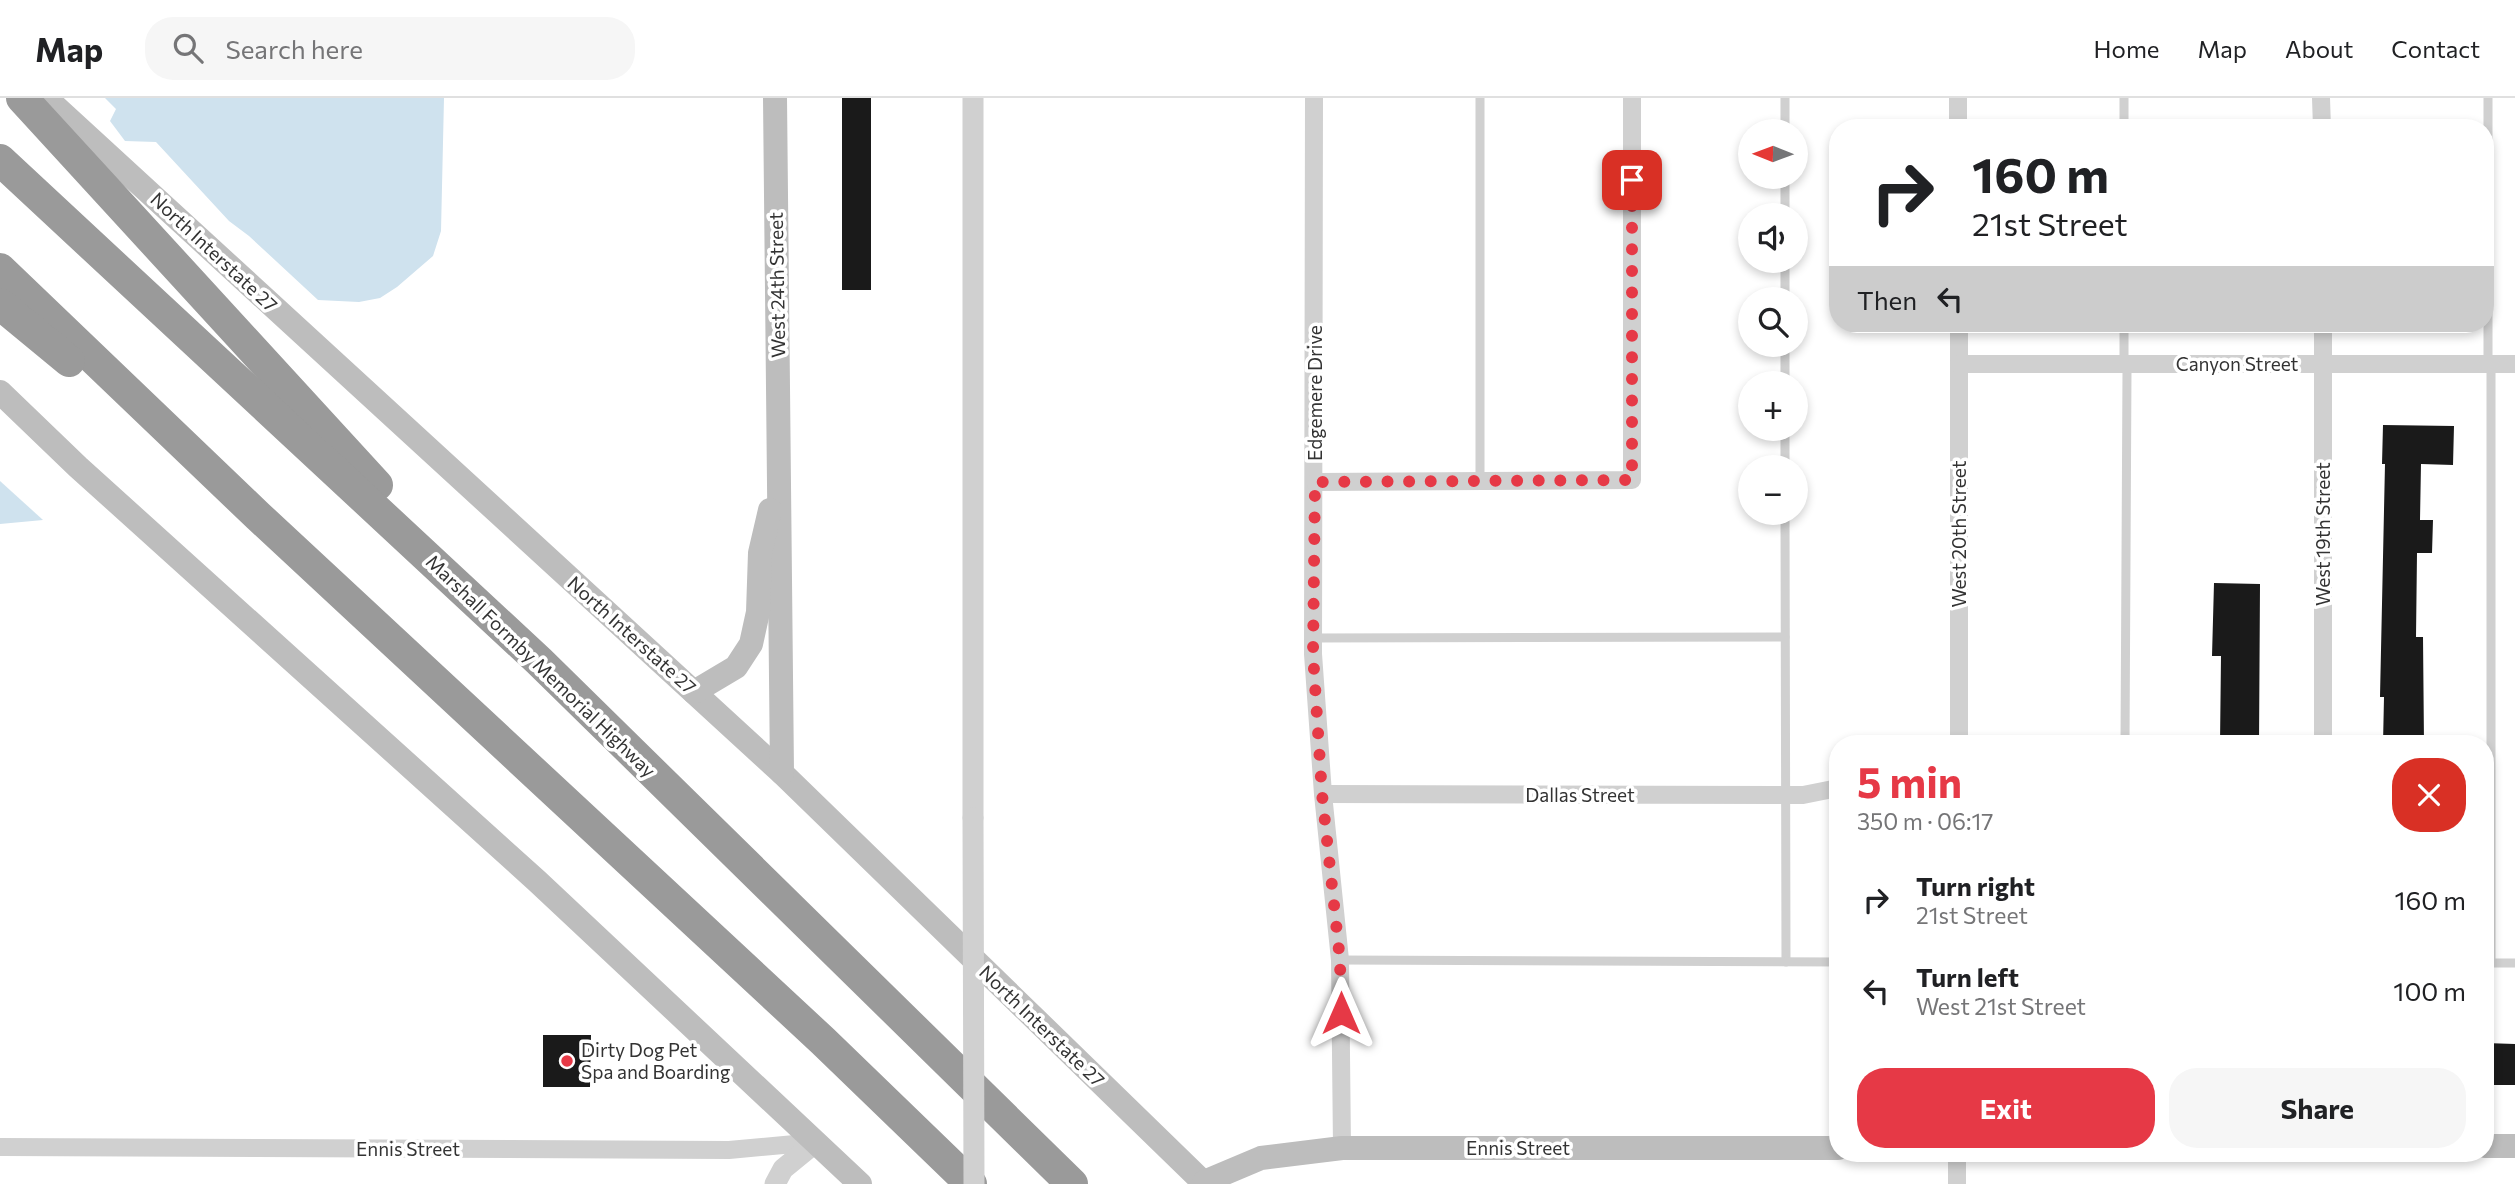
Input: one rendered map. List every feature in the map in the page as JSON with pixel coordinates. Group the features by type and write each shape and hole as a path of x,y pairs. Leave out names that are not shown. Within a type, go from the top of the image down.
{"highway":[{"path":"22,98 539,661"},
{"name":"Marshall Formby Memorial Highway","path":"0,160 539,661 1072,1184"},
{"path":"0,269 258,516 973,1184"},
{"path":"0,304 258,516"}],"main road":[{"name":"North Interstate 27","path":"46,98 782,773 1204,1183"},
{"name":"West 24th Street","path":"775,98 782,773"},
{"path":"0,392 78,467 537,881 860,1184"},
{"name":"West 24th Street","path":"694,692 736,667 751,644 758,612 760,553 779,472"},
{"path":"2494,1146 2515,1146"},
{"name":"Ennis Street","path":"1204,1183 1261,1158 1342,1148 1829,1148"}],"street":[{"path":"973,98 973,1184"},
{"name":"Edgemere Drive","path":"1314,98 1315,482 1312,638 1322,794 1340,960 1342,1148"},
{"path":"1315,482 1632,480 1632,98"},
{"path":"1958,98 1958,119"},
{"path":"2321,98 2322,119"},
{"name":"West 20th Street","path":"1959,333 1959,735"},
{"name":"West 19th Street","path":"2323,333 2323,735"},
{"name":"Canyon Street","path":"1959,364 2515,364"},
{"name":"Dallas Street","path":"1322,794 1803,795 1829,790"},
{"path":"775,1184 783,1169 816,1142"},
{"name":"Ennis Street","path":"0,1147 729,1150 816,1142"},
{"path":"1957,1162 1957,1184"}],"lane":[{"path":"1480,98 1480,481"},
{"path":"1785,98 1785,119"},
{"path":"2124,98 2124,119"},
{"path":"2488,98 2488,119"},
{"path":"2124,333 2124,364 2127,370 2125,735"},
{"path":"2488,333 2488,364 2491,370 2489,735"},
{"path":"1785,525 1786,962"},
{"path":"1312,638 1785,637"},
{"path":"1340,960 1829,962"},
{"path":"2494,963 2515,963"}],"water":[{"path":"105,98 444,98 441,231 433,256 380,298 359,302 318,300 229,221 156,142 125,141 110,121 116,109"},
{"path":"0,481 43,520 0,524"}],"building":[{"path":"842,98 871,98 871,290 842,290"},
{"path":"2383,425 2454,426 2453,465 2421,464 2420,520 2433,520 2432,553 2417,553 2416,637 2423,637 2424,735 2383,735 2384,697 2380,697 2385,464 2382,464"},
{"path":"2214,583 2260,584 2259,735 2220,735 2221,656 2212,656"},
{"name":"Dirty Dog Pet Spa and Boarding","path":"543,1035 591,1035 590,1087 543,1087"},
{"path":"2494,1043 2515,1044 2515,1085 2494,1085"}],"place":[{"name":"Dirty Dog Pet Spa and Boarding","path":"567,1061"}],"route":[{"path":"1341,1013 1340,960 1322,794 1313,654 1315,482 1632,480 1632,180"}]}
